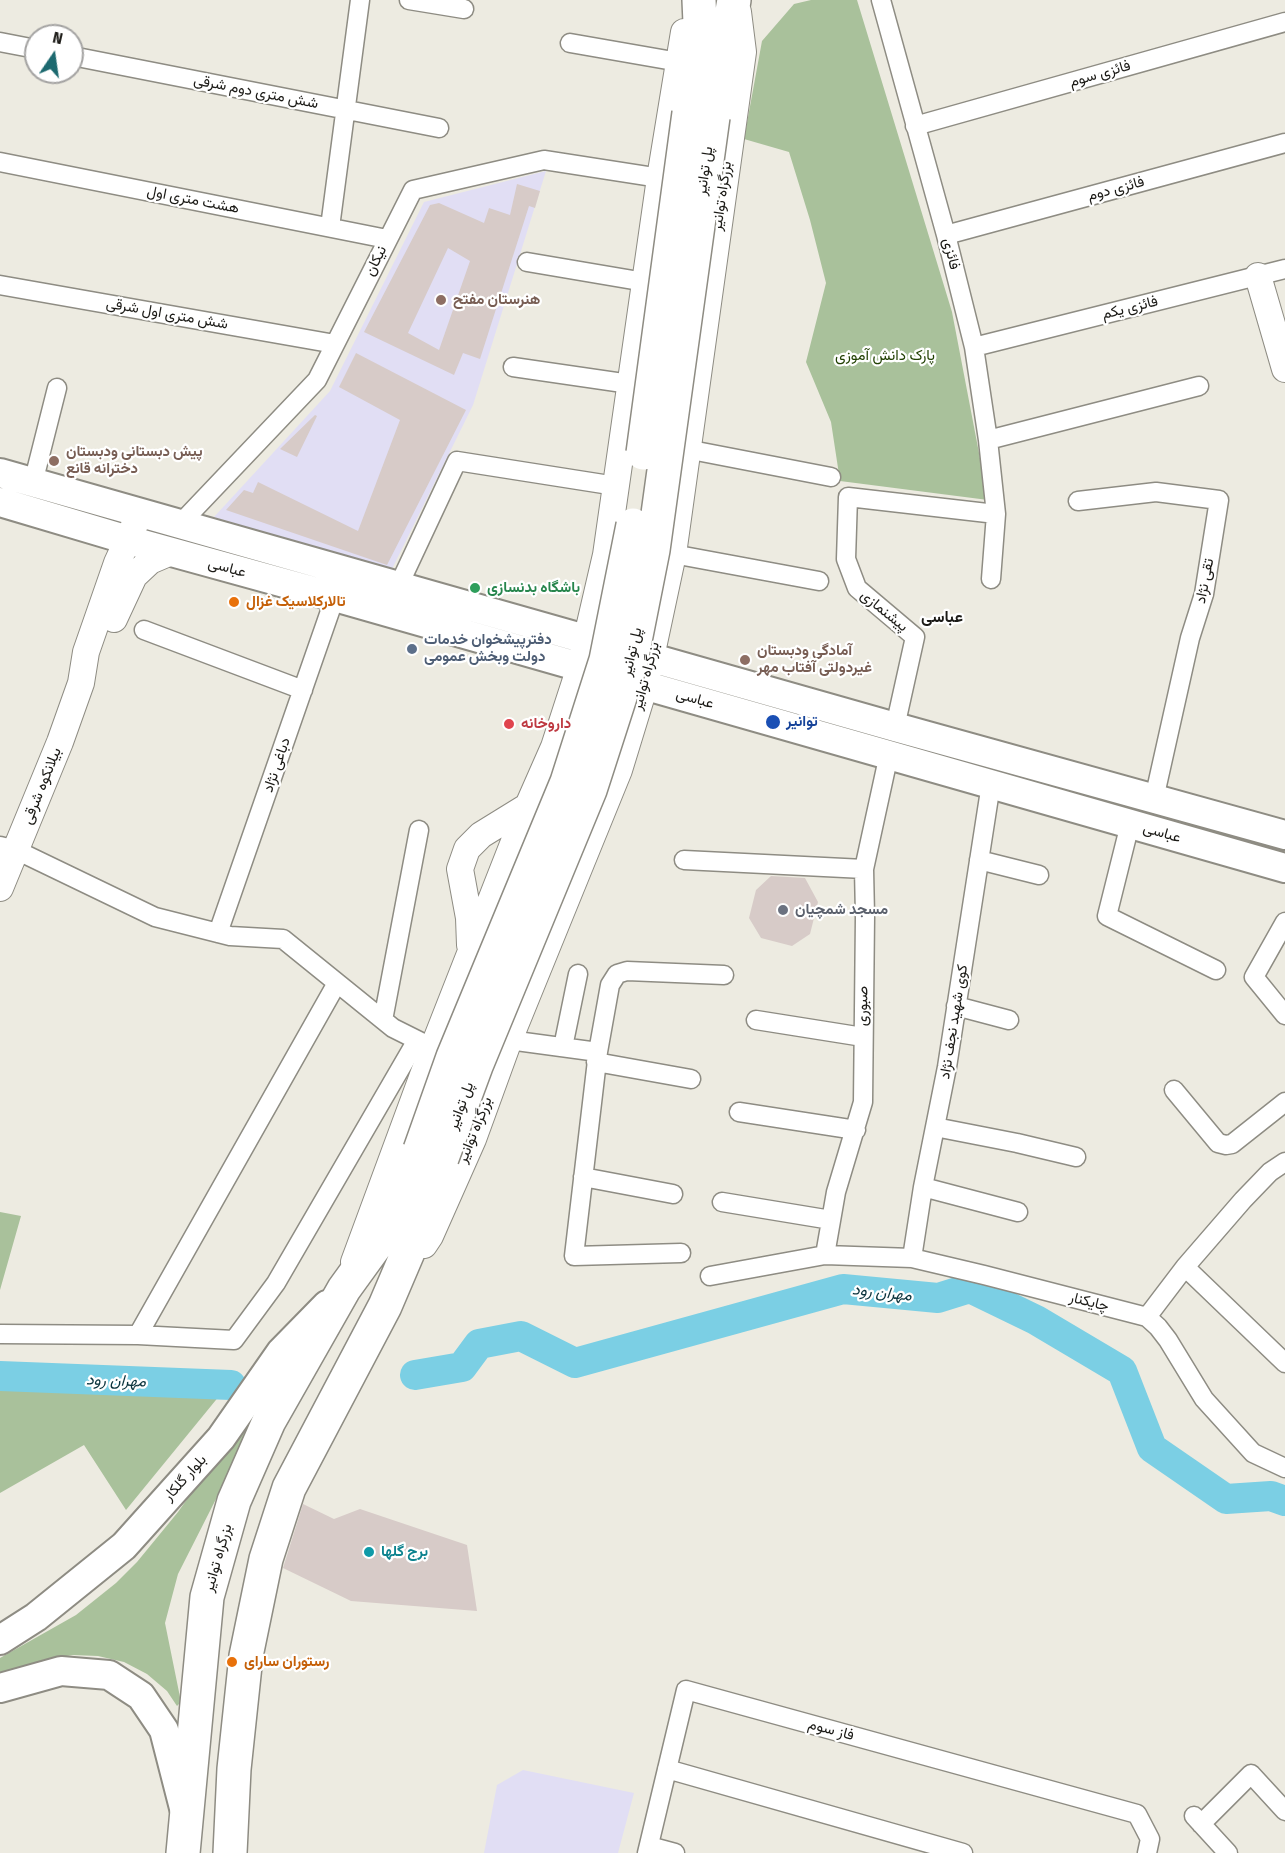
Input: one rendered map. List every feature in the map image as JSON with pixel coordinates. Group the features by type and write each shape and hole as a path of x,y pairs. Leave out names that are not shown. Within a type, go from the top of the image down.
{"highway":[{"path":"699,0 701,115"},
{"name":"بزرگراه توانیر","path":"701,115 735,0"},
{"name":"پل توانیر","path":"431,1154 453,1056 567,782 606,660 631,545 701,115"},
{"name":"بزرگراه توانیر","path":"183,1853 185,1811 207,1597 234,1501 269,1420 344,1289 378,1242 431,1154"},
{"name":"بزرگراه توانیر","path":"230,1853 234,1769 246,1656 266,1559 289,1488 385,1306 414,1238 431,1154"}],"main road":[{"name":"عباسى","path":"0,473 652,658 892,741 991,784 1285,868"},
{"name":"عباسى","path":"0,502 645,685 1163,801 1285,835"},
{"path":"1163,801 1165,834"},
{"name":"بلوار گلکار","path":"0,1640 36,1617 124,1546 221,1438 281,1352 344,1289"},
{"path":"0,1688 61,1671 109,1675 141,1696 164,1730 185,1811"}],"street":[{"path":"330,227 360,0"},
{"path":"409,0 464,9"},
{"name":"بزرگراه توانیر","path":"344,1289 425,1044 471,954 528,806 554,747 580,667 606,555 660,178 686,17 693,0"},
{"name":"بزرگراه توانیر","path":"385,1306 430,1236 473,1139 509,1040 618,770 645,685 671,562 743,52 735,0"},
{"name":"فائزی","path":"881,0 946,234 974,347 996,514 992,579"},
{"name":"فائزی سوم","path":"915,126 1285,22"},
{"path":"0,42 24,47"},
{"path":"570,43 679,62"},
{"name":"شش متری دوم شرقی","path":"84,58 439,128"},
{"name":"فائزی دوم","path":"946,234 1285,143"},
{"name":"نیکان","path":"180,524 317,380 413,190 544,160 660,178"},
{"name":"هشت متری اول","path":"0,162 387,239"},
{"path":"527,262 645,282"},
{"name":"فائزی یکم","path":"974,347 1285,269"},
{"path":"1258,276 1285,369"},
{"name":"شش متری اول شرقی","path":"0,285 335,344"},
{"path":"513,367 630,384"},
{"path":"988,440 1199,386"},
{"path":"33,483 57,388"},
{"path":"687,449 831,477"},
{"path":"398,587 457,462 616,486"},
{"name":"تقی نژاد","path":"1078,501 1156,492 1219,500 1204,594 1190,638 1163,801"},
{"name":"پیشنمازی","path":"892,741 915,637 857,588 846,559 848,497 996,514"},
{"name":"بیلانکوه شرقی","path":"0,888 8,848 60,742 81,683 86,652 117,563 140,513"},
{"name":"بیلانکوه شرقی","path":"81,683 99,653 124,593 134,576 150,561 171,552"},
{"path":"606,555 617,569 634,577 653,577 671,562 819,581"},
{"name":"دباغی نژاد","path":"218,933 335,597"},
{"path":"144,630 303,690"},
{"name":"صبوری","path":"825,1255 836,1192 863,1102 864,869 892,741"},
{"path":"554,747 571,742 592,745 609,756 618,770"},
{"name":"کوی شهید نجف نژاد","path":"912,1258 957,1006 991,784"},
{"path":"471,954 469,918 460,869 467,849 481,835 528,806"},
{"path":"1130,824 1107,916 1216,970"},
{"path":"383,1020 419,830"},
{"path":"0,1334 138,1335 234,1340 276,1283 425,1044 393,1028 283,939 230,936 154,917 8,848"},
{"path":"684,860 864,869"},
{"path":"979,860 1039,875"},
{"path":"1285,922 1254,977 1285,1015"},
{"path":"681,1253 574,1256 597,1057 610,986 617,974 627,971 724,975"},
{"path":"562,1047 578,974"},
{"path":"138,1335 337,983"},
{"path":"957,1006 1009,1020"},
{"path":"756,1020 863,1037"},
{"path":"509,1040 562,1047 692,1079"},
{"path":"1174,1090 1218,1143 1226,1145 1232,1144 1285,1102"},
{"path":"739,1112 856,1130"},
{"path":"935,1127 1076,1157"},
{"path":"1285,1162 1270,1172 1244,1200 1185,1267 1147,1317 1158,1326 1168,1340 1204,1399 1253,1453 1285,1468"},
{"path":"583,1178 673,1194"},
{"path":"923,1187 1018,1212"},
{"path":"722,1202 831,1220"},
{"name":"چایکنار","path":"710,1276 825,1255 912,1258 1147,1317"},
{"path":"1185,1267 1285,1363"},
{"name":"فاز سوم","path":"648,1849 686,1690 1137,1814 1150,1839 1147,1853"},
{"path":"668,1769 963,1853"},
{"path":"1228,1853 1198,1820 1251,1774 1285,1811"},
{"path":"648,1849 675,1853"}],"shaded area":[{"name":"هنرستان مفتح","path":"546,171 473,405 391,571 214,517 330,391 424,202"},
{"path":"523,1770 634,1793 618,1853 484,1853 497,1785"}],"green space":[{"name":"پارک دانش آموزی","path":"811,0 857,0 952,312 988,500 840,481 831,422 806,362 826,283 810,220 789,152 744,139 762,41 794,4"},
{"path":"0,1212 21,1216 0,1290"},
{"path":"289,1355 178,1574 165,1623 181,1702 177,1706 167,1691 147,1674 124,1662 98,1656 73,1655 43,1660 0,1675 0,1658 76,1615 116,1583 137,1562 178,1512"},
{"path":"0,1387 220,1395 126,1510 84,1445 0,1493"}],"building":[{"path":"517,184 540,191 535,208 529,206 480,359 463,353 454,375 364,332 430,205 439,203 484,223 489,208 510,215","holes":["448,248 470,261 439,350 408,333"]},
{"path":"356,353 466,410 387,565 226,510 244,490 253,493 258,482 358,531 400,420 339,387"},
{"path":"315,415 317,416 297,457 280,449"},
{"name":"مسجد شمچیان","path":"771,876 805,878 818,902 810,934 792,946 761,938 749,918 756,890"},
{"name":"برج گلها","path":"303,1504 334,1519 360,1509 467,1545 477,1611 351,1601 283,1568"}],"waterway":[{"name":"مهران رود","path":"415,1375 462,1367 479,1344 521,1336 575,1363 843,1289 938,1298 970,1288 1036,1320 1122,1371 1152,1448 1226,1499 1271,1496 1285,1501"},
{"name":"مهران رود","path":"0,1376 231,1385"}],"place":[{"name":"هنرستان مفتح","path":"441,300"},
{"name":"پیش دبستانی ودبستان دخترانه قانع","path":"54,461"},
{"name":"باشگاه بدنسازی","path":"475,588"},
{"name":"تالارکلاسیک غزال","path":"234,602"},
{"name":"دفترپیشخوان خدمات دولت وبخش عمومی","path":"412,649"},
{"name":"آمادگی ودبستان غیردولتی آفتاب مهر","path":"745,660"},
{"name":"توانیر","path":"773,722"},
{"name":"داروخانه","path":"509,724"},
{"name":"مسجد شمچیان","path":"783,910"},
{"name":"برج گلها","path":"369,1552"},
{"name":"رستوران ساراى","path":"232,1662"}],"district":[{"name":"عباسی","path":"942,618"}]}
